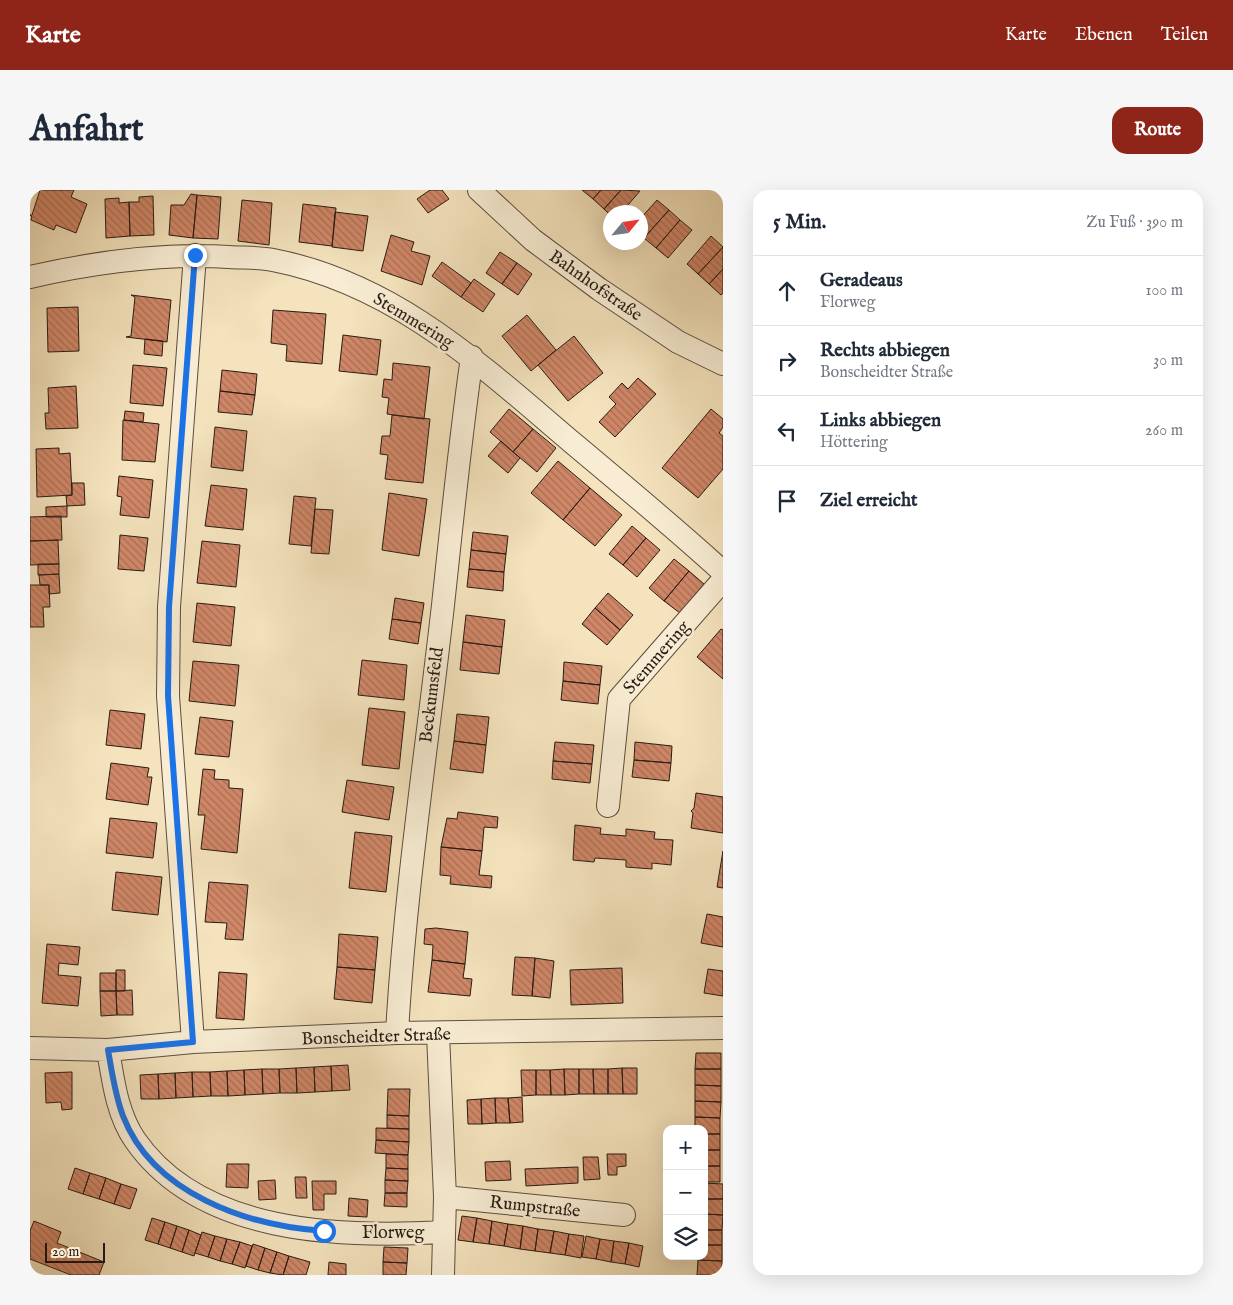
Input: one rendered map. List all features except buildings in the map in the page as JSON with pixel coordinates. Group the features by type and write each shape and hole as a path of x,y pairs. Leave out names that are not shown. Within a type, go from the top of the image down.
{"street":[{"name":"Bahnhofstraße","path":"479,190 497,209 533,240 599,289 678,342 723,364"},
{"name":"Stemmering","path":"30,277 89,264 195,255 270,259 339,279 378,296 445,336 723,572"},
{"path":"193,1042 168,686 169,607 195,255"},
{"name":"Beckumsfeld","path":"397,1033 402,945 443,605 457,465 472,357"},
{"name":"Stemmering","path":"608,806 619,699 723,580"},
{"name":"Bonscheidter Straße","path":"30,1048 108,1050 193,1042 397,1033 438,1034 723,1028"},
{"path":"438,1034 445,1197 443,1275"},
{"name":"Florweg","path":"108,1050 114,1086 123,1117 134,1139 164,1172 194,1194 238,1213 291,1227 379,1233 443,1232"},
{"name":"Rumpstraße","path":"445,1197 624,1215"}],"route":[{"path":"195,255 169,607 168,696 193,1042 108,1050 114,1086 123,1117 134,1139 147,1155 179,1185 212,1204 259,1220 291,1227 324,1231"}]}
